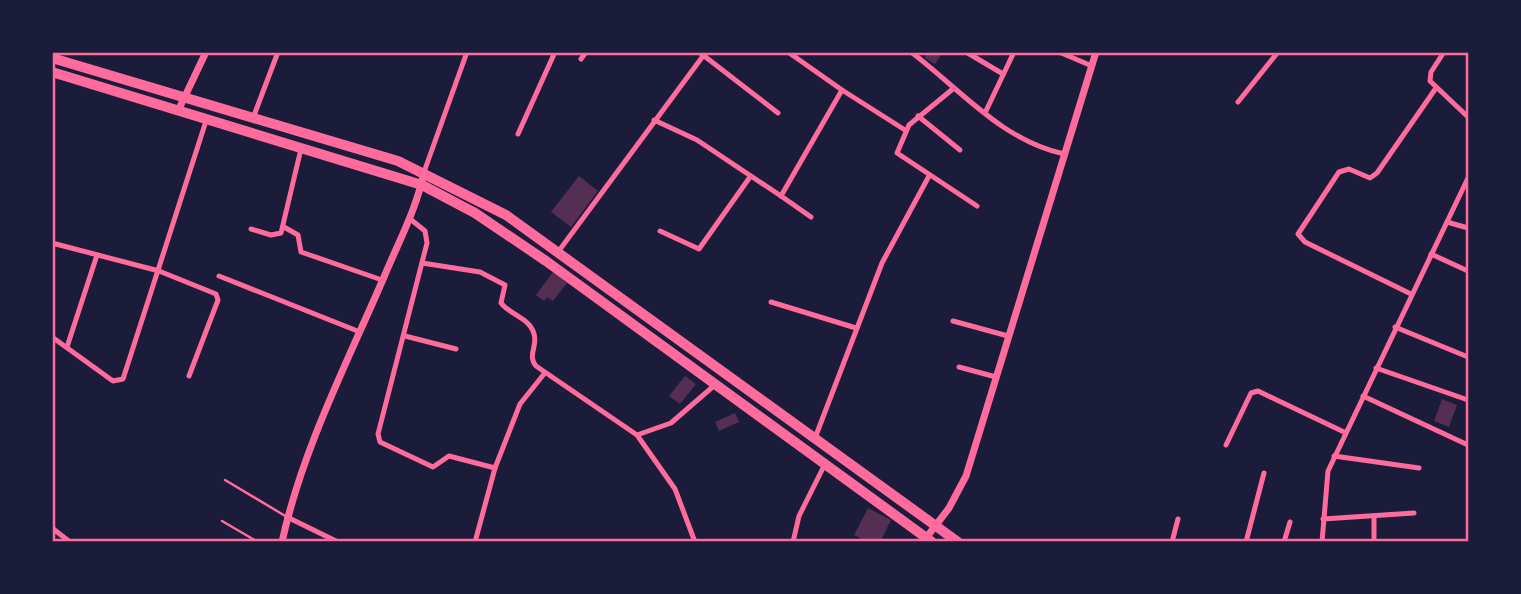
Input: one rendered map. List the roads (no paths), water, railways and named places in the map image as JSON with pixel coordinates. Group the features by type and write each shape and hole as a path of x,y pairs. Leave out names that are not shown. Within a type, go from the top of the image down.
{"highway":[{"path":"53,54 253,119 398,161 506,215 958,541"},
{"path":"52,72 422,186 475,213 517,240 826,462 929,540"}],"street":[{"path":"178,111 206,52"},
{"path":"253,119 278,52"},
{"path":"282,541 317,433 422,186 424,172 467,52"},
{"path":"518,134 555,52"},
{"path":"581,59 586,52"},
{"path":"788,52 905,130"},
{"path":"911,52 985,113 1026,142 1064,154"},
{"path":"966,52 1003,74"},
{"path":"985,113 1014,52"},
{"path":"1059,52 1092,66"},
{"path":"929,540 966,475 1096,52"},
{"path":"1238,102 1278,52"},
{"path":"1444,52 1431,72 1430,81 1468,117"},
{"path":"558,252 703,54 778,113"},
{"path":"954,88 918,116 905,130 897,153 976,206"},
{"path":"1411,294 1305,242 1298,234 1339,172 1349,169 1370,177 1377,173 1436,88"},
{"path":"780,196 842,90"},
{"path":"918,116 960,150"},
{"path":"52,337 113,382 120,382 127,373 203,120"},
{"path":"654,120 697,140 811,217"},
{"path":"251,229 276,236 284,227 301,149"},
{"path":"815,438 893,239 929,176"},
{"path":"660,231 699,248 750,177"},
{"path":"1322,541 1328,471 1334,456 1468,178"},
{"path":"52,198 52,210"},
{"path":"409,218 427,235 405,336 378,434 380,442 433,467 449,456 495,468"},
{"path":"1447,222 1468,228"},
{"path":"284,227 298,235 301,252 383,280"},
{"path":"52,243 159,271 210,290 218,300 189,376"},
{"path":"1431,254 1468,271"},
{"path":"67,348 97,255"},
{"path":"422,263 480,272 505,285 501,303 532,328 535,338 532,361 544,374 564,383 637,435 672,482 687,513 695,541"},
{"path":"219,276 360,332"},
{"path":"771,302 856,328"},
{"path":"953,321 1008,336"},
{"path":"1395,327 1468,357"},
{"path":"405,336 456,349"},
{"path":"959,367 996,377"},
{"path":"1376,368 1468,400"},
{"path":"475,541 495,468 520,404 544,374"},
{"path":"637,435 650,433 671,423 716,384"},
{"path":"1226,445 1245,401 1251,393 1258,391 1344,432"},
{"path":"1363,396 1468,445"},
{"path":"1334,456 1419,468"},
{"path":"793,541 799,516 826,462"},
{"path":"1246,541 1264,473"},
{"path":"1323,519 1414,513"},
{"path":"1374,516 1374,541"},
{"path":"288,517 338,541"},
{"path":"1172,541 1178,519"},
{"path":"1284,541 1290,522"},
{"path":"52,527 71,541"}],"lane":[{"path":"225,480 288,517"},
{"path":"222,521 258,541"}]}
